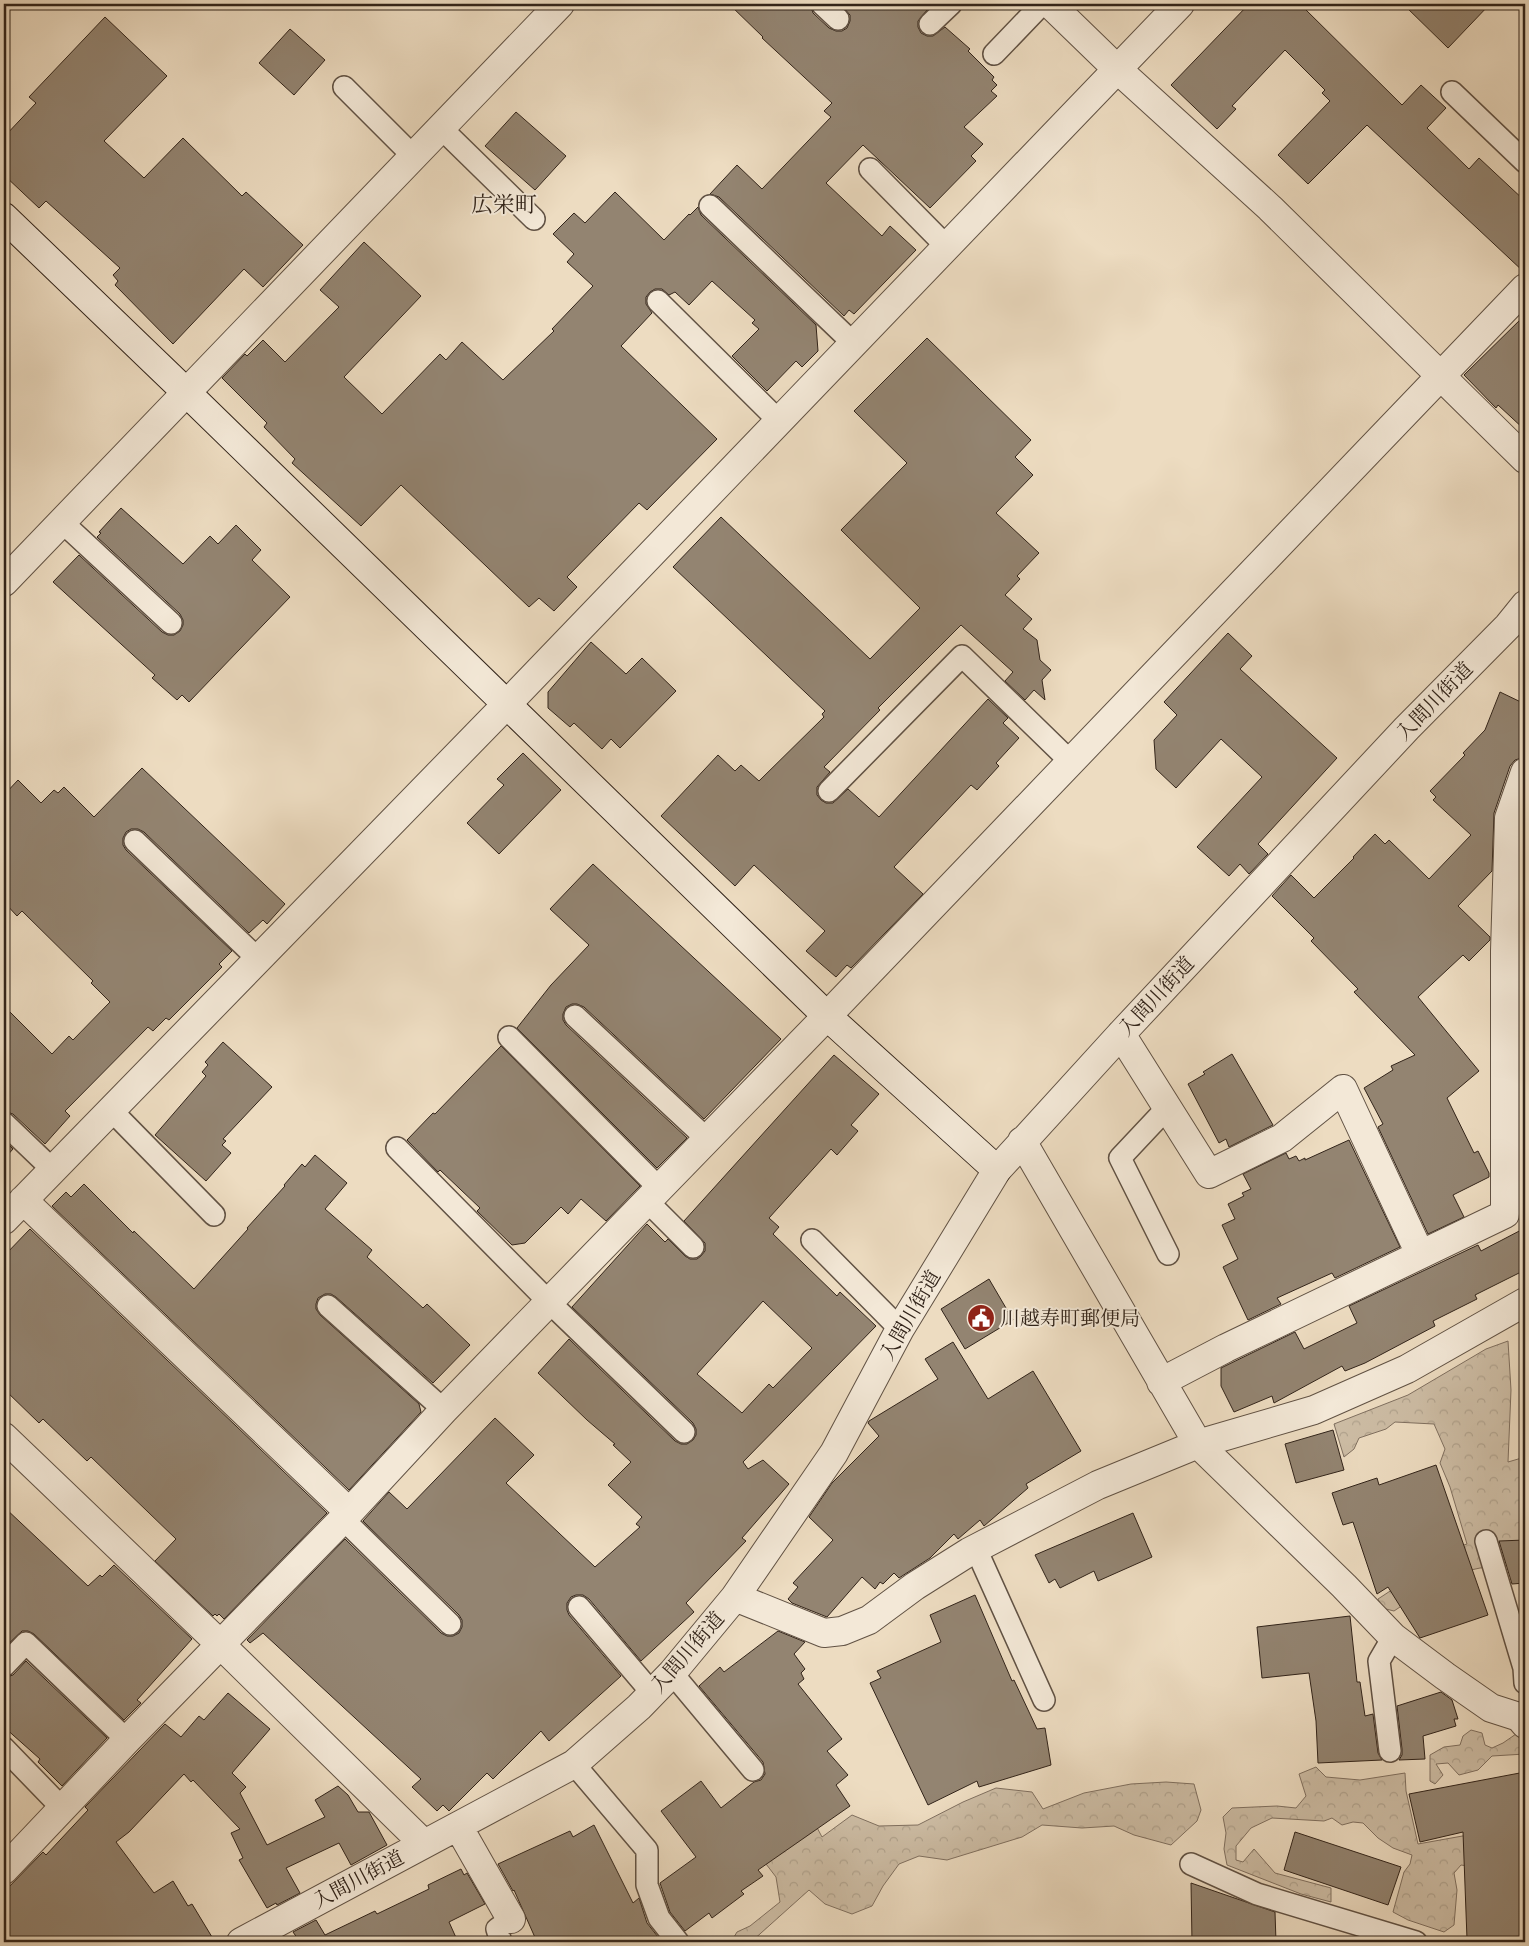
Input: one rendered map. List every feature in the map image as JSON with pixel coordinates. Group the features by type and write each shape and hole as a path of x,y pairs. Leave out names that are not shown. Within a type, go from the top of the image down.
{"street":[{"path":"4,582 559,4"},
{"path":"1050,4 1116,68 1270,208 1525,459"},
{"path":"4,1220 508,704 1116,68 1180,4"},
{"path":"4,217 508,704 827,1016 997,1170"},
{"path":"4,1870 127,1740 346,1515 444,1410 827,1016 1525,288"},
{"name":"入間川街道","path":"241,1942 574,1764 672,1673 735,1598 834,1453 900,1329 997,1170 1121,1034 1407,728 1517,633 1525,605"},
{"path":"1161,1382 1226,1348 1515,1209 1505,951 1508,818 1525,772"},
{"path":"1121,1034 1209,1174 1282,1138 1343,1090 1420,1254"},
{"path":"1022,1141 1198,1444 1393,1637 1491,1708 1523,1715"},
{"path":"23,1200 346,1515"},
{"path":"735,1598 824,1633 842,1631 869,1620 915,1586 976,1549 1098,1485 1198,1444 1314,1410 1408,1369 1525,1302"},
{"path":"4,1437 220,1644 424,1844"},
{"path":"458,1826 506,1930"}],"lane":[{"path":"822,4 838,19"},
{"path":"930,24 951,4"},
{"path":"994,54 1042,4"},
{"path":"344,87 414,157"},
{"path":"1452,92 1525,162"},
{"path":"441,128 534,219"},
{"path":"870,169 946,246"},
{"path":"710,206 853,343"},
{"path":"658,301 779,421"},
{"path":"62,522 171,623"},
{"path":"829,791 962,656 1071,762"},
{"path":"135,841 258,959"},
{"path":"575,1016 707,1139"},
{"path":"509,1037 653,1195 693,1247"},
{"path":"1167,1108 1120,1158 1168,1254"},
{"path":"111,1110 214,1215"},
{"path":"4,1123 52,1169"},
{"path":"397,1148 549,1302 684,1432"},
{"path":"812,1240 900,1329"},
{"path":"328,1306 444,1410"},
{"path":"346,1515 450,1624"},
{"path":"1486,1540 1524,1668 1525,1683"},
{"path":"976,1549 1044,1700"},
{"path":"579,1607 652,1693"},
{"path":"1390,1751 1380,1661 1393,1637"},
{"path":"4,1666 26,1643 127,1740"},
{"path":"672,1673 753,1770"},
{"path":"4,1748 62,1808"},
{"path":"574,1764 648,1850 647,1885 659,1918 678,1942"},
{"path":"1191,1864 1258,1894 1416,1942"}],"green space":[{"path":"1508,1341 1511,1390 1508,1462 1525,1457 1525,1538 1506,1566 1480,1568 1448,1575 1394,1611 1382,1608 1378,1599 1407,1580 1428,1556 1467,1544 1450,1487 1440,1463 1445,1449 1434,1424 1395,1422 1386,1429 1359,1438 1354,1449 1344,1457 1334,1424 1408,1395 1486,1349"},
{"path":"1471,1730 1482,1733 1485,1745 1492,1748 1516,1734 1523,1740 1525,1754 1492,1756 1478,1770 1459,1775 1448,1763 1436,1764 1443,1775 1435,1784 1430,1781 1430,1755 1444,1747 1460,1745 1463,1736"},
{"path":"1316,1767 1326,1777 1360,1780 1405,1773 1406,1791 1418,1844 1468,1835 1475,1867 1461,1865 1454,1873 1457,1890 1454,1925 1444,1932 1408,1920 1393,1912 1404,1872 1410,1864 1412,1855 1393,1848 1378,1838 1363,1823 1353,1822 1342,1825 1332,1818 1324,1821 1272,1818 1251,1828 1236,1846 1236,1860 1243,1862 1254,1849 1275,1873 1331,1888 1331,1902 1301,1894 1227,1865 1224,1849 1226,1833 1223,1817 1232,1808 1277,1806 1296,1808 1306,1796 1299,1774"},
{"path":"1166,1782 1194,1784 1201,1810 1197,1821 1171,1845 1134,1835 1114,1826 1082,1828 1042,1825 1022,1837 947,1860 919,1856 899,1864 883,1886 872,1906 852,1914 825,1904 809,1890 751,1942 731,1942 737,1932 750,1926 780,1902 776,1877 753,1847 813,1820 822,1837 852,1815 879,1826 918,1825 996,1788 1032,1792 1043,1809 1084,1793 1131,1784"}],"building":[{"path":"729,4 810,4 813,13 829,28 842,31 847,28 850,15 840,4 920,4 927,10 918,21 921,33 933,36 945,27 970,49 968,51 994,77 992,80 997,85 991,91 997,96 964,127 983,144 971,156 976,161 930,208 863,145 826,183 882,236 890,226 916,250 854,314 849,310 844,316 719,197 710,194 737,165 762,189 831,117 824,111 832,103 762,38"},
{"path":"1249,4 1300,4 1402,105 1421,85 1446,108 1427,128 1469,169 1479,158 1525,201 1525,273 1367,125 1308,184 1278,155 1330,101 1322,93 1325,90 1285,50 1232,106 1236,109 1217,129 1171,85"},
{"path":"1403,4 1490,4 1448,48"},
{"path":"105,17 167,76 104,141 144,178 183,138 242,196 246,192 303,245 263,287 244,269 173,344 115,285 118,281 113,275 120,268 46,201 39,208 4,175 4,137 36,103 29,97"},
{"path":"290,29 325,60 294,95 259,63"},
{"path":"516,112 566,156 535,190 485,146"},
{"path":"615,192 664,240 698,207 701,215 816,325 818,351 802,367 796,361 767,391 732,356 759,329 752,323 755,320 712,281 689,305 675,292 669,295 662,289 655,289 650,292 646,297 646,304 652,313 621,346 717,439 647,510 639,503 567,577 577,587 554,611 539,598 529,607 401,485 361,526 292,463 295,459 264,427 267,423 222,378 245,354 247,356 263,340 285,362 339,307 320,290 364,242 421,296 344,377 382,414 440,354 446,360 462,342 503,380 554,331 552,329 593,286 567,262 574,254 553,234 574,213 585,223"},
{"path":"1525,315 1525,430 1498,405 1496,408 1464,375"},
{"path":"927,338 1031,440 1015,457 1033,475 996,513 1039,553 1017,576 1020,579 1005,595 1032,619 1023,629 1037,640 1040,660 1051,670 1042,680 1045,700 1034,690 1025,700 1005,681 1013,672 961,625 878,708 880,710 824,767 830,772 817,787 817,795 821,800 826,803 833,803 848,789 879,817 988,699 1008,718 1003,723 1019,738 996,763 999,766 977,790 971,785 894,867 923,894 851,968 847,965 836,977 806,951 825,931 754,865 735,886 661,816 718,755 735,771 741,765 759,781 824,717 822,714 825,711 673,567 721,517 870,659 920,608 841,530 907,463 854,411"},
{"path":"121,508 183,564 210,536 218,544 236,525 261,550 252,560 290,597 189,702 182,695 177,700 152,678 155,675 53,582 79,555 162,632 174,635 180,631 183,620 180,614 97,537 101,533 99,532"},
{"path":"1228,633 1252,656 1240,669 1337,758 1258,844 1268,854 1249,874 1240,864 1229,876 1197,847 1262,777 1221,739 1176,788 1156,769 1154,740 1177,715 1164,702"},
{"path":"591,642 626,674 642,658 676,691 620,748 611,739 602,749 574,723 570,727 548,708 548,692"},
{"path":"1500,692 1525,704 1525,757 1515,760 1510,766 1494,813 1492,871 1458,906 1490,937 1490,940 1469,961 1463,955 1418,997 1479,1071 1447,1098 1474,1153 1478,1151 1489,1173 1489,1177 1453,1195 1464,1217 1428,1234 1378,1127 1383,1124 1364,1088 1393,1070 1391,1066 1415,1055 1354,992 1358,989 1311,941 1314,938 1272,896 1291,875 1314,898 1375,834 1385,844 1389,840 1429,879 1471,835 1433,800 1436,797 1430,791 1465,755 1463,753 1485,730"},
{"path":"523,753 561,790 499,854 467,823 504,785 497,779"},
{"path":"142,768 285,904 267,924 263,920 249,933 144,832 138,829 131,829 126,832 123,838 123,845 126,850 232,951 219,964 222,967 169,1020 166,1018 153,1031 148,1027 65,1111 70,1116 45,1144 13,1114 4,1111 4,1006 52,1054 69,1036 73,1040 110,1002 91,983 93,981 22,911 17,916 4,902 4,795 18,780 41,803 54,790 58,793 64,787 94,817"},
{"path":"593,864 781,1039 704,1119 584,1007 572,1004 566,1007 563,1020 566,1025 687,1138 657,1168 517,1028 551,985 589,945 550,909"},
{"path":"223,1042 272,1087 223,1139 226,1141 222,1145 231,1153 206,1181 155,1135 206,1076 202,1072 208,1065 205,1062"},
{"path":"501,1046 640,1186 606,1221 581,1199 568,1214 561,1207 525,1243 512,1245 477,1211 480,1208 440,1170 438,1172 407,1140"},
{"path":"1232,1054 1273,1125 1229,1147 1226,1139 1219,1143 1188,1084"},
{"path":"834,1055 879,1094 851,1125 858,1131 837,1155 831,1149 769,1218 779,1227 773,1234 837,1296 840,1292 876,1326 743,1462 748,1469 763,1460 789,1484 742,1538 746,1541 686,1603 694,1612 641,1661 589,1599 583,1595 571,1597 567,1603 569,1615 621,1676 549,1741 541,1731 493,1779 487,1773 449,1811 443,1805 437,1811 412,1787 421,1779 263,1633 250,1643 247,1640 345,1539 441,1633 453,1636 459,1633 462,1627 462,1620 459,1615 363,1521 389,1492 407,1509 495,1418 534,1455 506,1483 595,1567 640,1527 636,1524 642,1517 608,1485 631,1462 613,1445 615,1444 538,1373 569,1339 675,1441 687,1444 693,1440 696,1435 696,1429 693,1423 572,1307 647,1224 665,1242 668,1239 690,1259 697,1259 701,1256 705,1251 705,1243 684,1221","holes":["763,1301 812,1348 773,1388 769,1384 742,1413 697,1374"]},
{"path":"4,1140 13,1149 4,1159"},
{"path":"1349,1140 1400,1247 1335,1278 1332,1273 1277,1298 1281,1304 1248,1320 1223,1267 1238,1259 1222,1225 1235,1219 1228,1204 1244,1196 1242,1193 1251,1189 1243,1174 1286,1153 1289,1159 1296,1156 1299,1161 1305,1158 1305,1160"},
{"path":"315,1155 347,1183 325,1209 372,1250 367,1257 423,1308 427,1304 470,1345 433,1383 336,1297 331,1294 325,1294 318,1298 316,1309 320,1315 419,1404 421,1412 349,1490 52,1206 66,1192 71,1197 84,1184 133,1233 134,1231 194,1289 248,1229 302,1164 305,1167"},
{"path":"1525,1228 1525,1270 1475,1295 1477,1299 1433,1321 1435,1326 1365,1363 1345,1371 1342,1366 1274,1403 1272,1396 1234,1412 1221,1386 1221,1368 1295,1332 1304,1349 1357,1323 1349,1306 1478,1245 1481,1251"},
{"path":"30,1229 327,1513 224,1619 219,1614 213,1616 155,1561 176,1539 91,1457 87,1461 43,1419 39,1423 4,1389 4,1256"},
{"path":"989,1279 1013,1320 965,1349 941,1309"},
{"path":"953,1342 988,1399 1033,1371 1081,1451 1026,1484 1028,1488 984,1526 980,1520 958,1539 954,1534 930,1558 899,1578 894,1573 883,1584 880,1582 875,1589 862,1577 827,1617 792,1603 788,1599 798,1587 793,1583 833,1540 809,1517 832,1483 879,1436 868,1423 869,1421 938,1379 925,1359"},
{"path":"1333,1430 1344,1470 1296,1483 1285,1444"},
{"path":"1436,1465 1488,1615 1420,1638 1388,1587 1377,1594 1353,1522 1343,1525 1332,1493 1377,1478 1379,1485"},
{"path":"4,1507 88,1586 100,1575 102,1577 114,1565 192,1639 137,1700 141,1703 124,1720 34,1634 22,1631 4,1648"},
{"path":"1133,1513 1152,1557 1098,1581 1094,1571 1060,1588 1055,1579 1049,1583 1035,1555"},
{"path":"1525,1540 1525,1583 1512,1584 1499,1541"},
{"path":"975,1595 1012,1681 1014,1680 1037,1729 1045,1728 1051,1765 979,1787 977,1781 928,1805 870,1683 881,1678 877,1671 941,1642 930,1615"},
{"path":"1350,1616 1357,1682 1360,1682 1365,1716 1373,1714 1378,1753 1382,1760 1318,1763 1316,1721 1309,1673 1262,1678 1257,1627"},
{"path":"778,1631 805,1642 794,1654 805,1669 801,1673 804,1679 798,1684 842,1739 827,1751 848,1775 836,1785 850,1806 758,1870 763,1876 741,1891 744,1894 712,1918 709,1913 685,1931 670,1912 660,1883 696,1857 661,1811 701,1781 721,1808 754,1782 761,1780 765,1774 763,1762 699,1686 720,1667 724,1672"},
{"path":"26,1661 107,1738 62,1786 38,1762 40,1759 4,1727 4,1678 13,1675"},
{"path":"1441,1692 1452,1700 1458,1719 1454,1719 1456,1726 1423,1736 1425,1759 1399,1760 1402,1755 1402,1749 1397,1706"},
{"path":"228,1693 270,1729 232,1773 246,1787 240,1793 267,1845 325,1817 315,1800 338,1786 348,1795 358,1812 369,1812 387,1845 351,1865 339,1843 286,1868 300,1893 267,1908 239,1860 243,1858 231,1833 240,1829 193,1780 191,1782 184,1774 129,1832 116,1842 154,1893 173,1881 188,1906 192,1904 215,1942 4,1942 4,1892 43,1852 46,1855 88,1810 85,1807 165,1724 181,1737 199,1716 204,1720"},
{"path":"1525,1772 1525,1936 1467,1939 1463,1832 1420,1842 1409,1794"},
{"path":"594,1825 633,1903 639,1898 647,1923 662,1942 537,1942 514,1890 498,1864 570,1831 573,1837"},
{"path":"1295,1832 1401,1867 1388,1905 1284,1870"},
{"path":"461,1869 464,1875 467,1873 485,1904 449,1922 458,1942 300,1942 293,1932 316,1920 325,1935 375,1911 377,1914 429,1889 428,1885"},
{"path":"1191,1883 1275,1912 1276,1942 1192,1942"}],"place":[{"name":"川越寿町郵便局","path":"981,1318"}],"district":[{"name":"広栄町","path":"504,204"}]}
